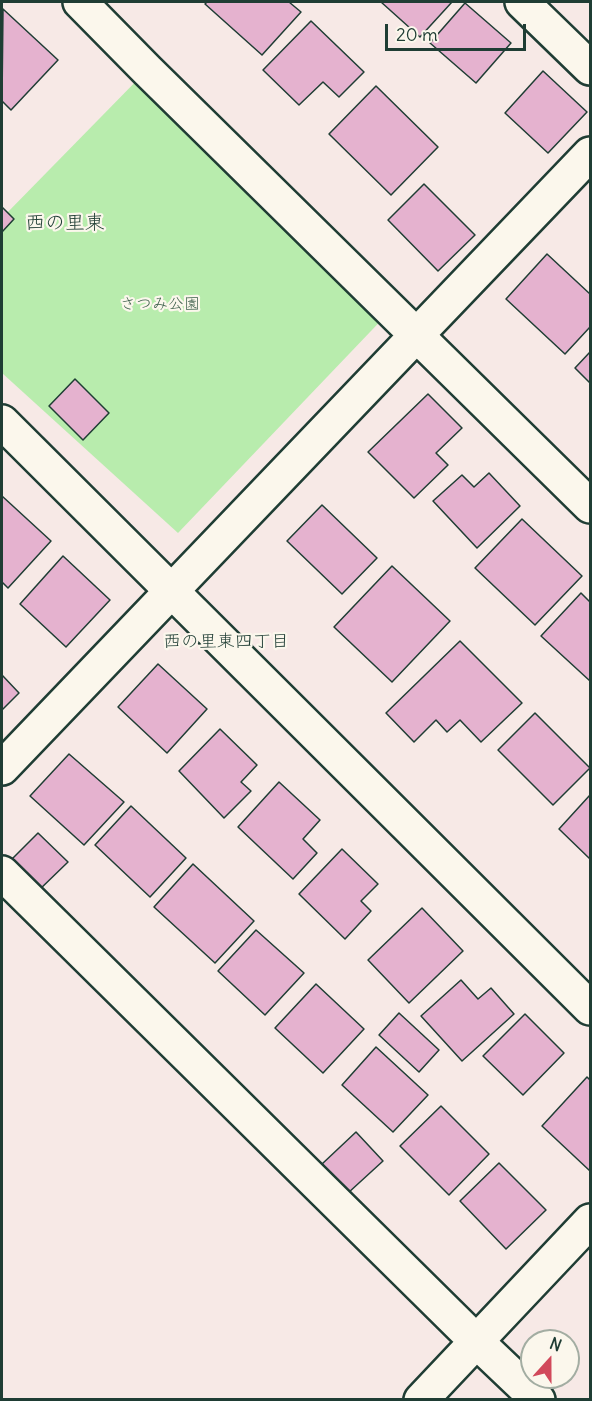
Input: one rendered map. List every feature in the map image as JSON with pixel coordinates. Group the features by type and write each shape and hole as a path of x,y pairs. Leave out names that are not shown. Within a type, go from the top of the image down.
{"street":[{"path":"80,2 591,506"},
{"path":"522,2 591,68"},
{"path":"2,768 591,154"},
{"path":"2,422 591,1008"},
{"path":"2,873 538,1400"},
{"path":"421,1400 591,1221"}],"green space":[{"name":"さつみ公園","path":"147,70 392,309 178,533 2,373 2,218"}],"building":[{"path":"207,2 289,2 301,12 262,55 205,4"},
{"path":"381,2 452,2 420,37"},
{"path":"465,3 511,43 476,83 430,43"},
{"path":"3,9 58,60 11,110 2,101"},
{"path":"311,21 364,72 339,97 323,82 299,105 263,70"},
{"path":"543,71 587,112 548,153 505,113"},
{"path":"376,86 438,147 391,195 329,134"},
{"path":"424,184 475,235 438,271 388,220"},
{"path":"2,207 14,219 2,232"},
{"path":"547,254 590,294 590,327 565,354 506,299"},
{"path":"590,352 590,383 575,368"},
{"path":"75,379 109,413 83,440 49,406"},
{"path":"428,394 462,428 436,453 448,465 414,498 368,452"},
{"path":"489,473 520,506 477,548 433,501 462,475 474,487"},
{"path":"2,496 51,541 8,588 2,582"},
{"path":"322,505 377,558 342,594 287,541"},
{"path":"522,519 582,576 535,625 475,568"},
{"path":"63,556 110,600 66,647 20,604"},
{"path":"392,566 450,621 392,682 334,627"},
{"path":"581,593 590,602 590,681 541,636"},
{"path":"460,641 522,703 481,742 460,720 447,732 436,720 414,742 386,713"},
{"path":"158,664 207,709 167,753 118,707"},
{"path":"2,675 19,693 2,710"},
{"path":"535,713 590,768 553,805 498,750"},
{"path":"220,729 257,765 241,782 251,791 224,818 179,771"},
{"path":"69,754 124,802 84,845 30,796"},
{"path":"279,782 320,820 303,839 317,853 293,879 238,827"},
{"path":"590,795 590,859 559,829"},
{"path":"131,806 186,858 150,897 95,845"},
{"path":"38,833 68,862 37,892 8,863"},
{"path":"342,849 378,884 361,901 371,911 345,939 299,894"},
{"path":"193,864 254,921 215,963 154,907"},
{"path":"422,908 463,951 409,1003 368,960"},
{"path":"256,930 304,973 265,1015 218,971"},
{"path":"461,980 478,999 491,988 514,1014 462,1061 421,1016"},
{"path":"316,984 364,1029 323,1073 275,1028"},
{"path":"399,1013 439,1050 419,1072 379,1035"},
{"path":"525,1014 564,1053 523,1095 483,1056"},
{"path":"376,1047 428,1095 393,1132 342,1085"},
{"path":"587,1077 590,1080 590,1171 542,1126"},
{"path":"441,1106 489,1154 449,1195 400,1146"},
{"path":"356,1132 383,1161 348,1193 322,1164"},
{"path":"499,1163 546,1210 506,1249 460,1201"}],"district":[{"name":"西の里東","path":"65,223"},
{"name":"西の里東四丁目","path":"226,642"}]}
